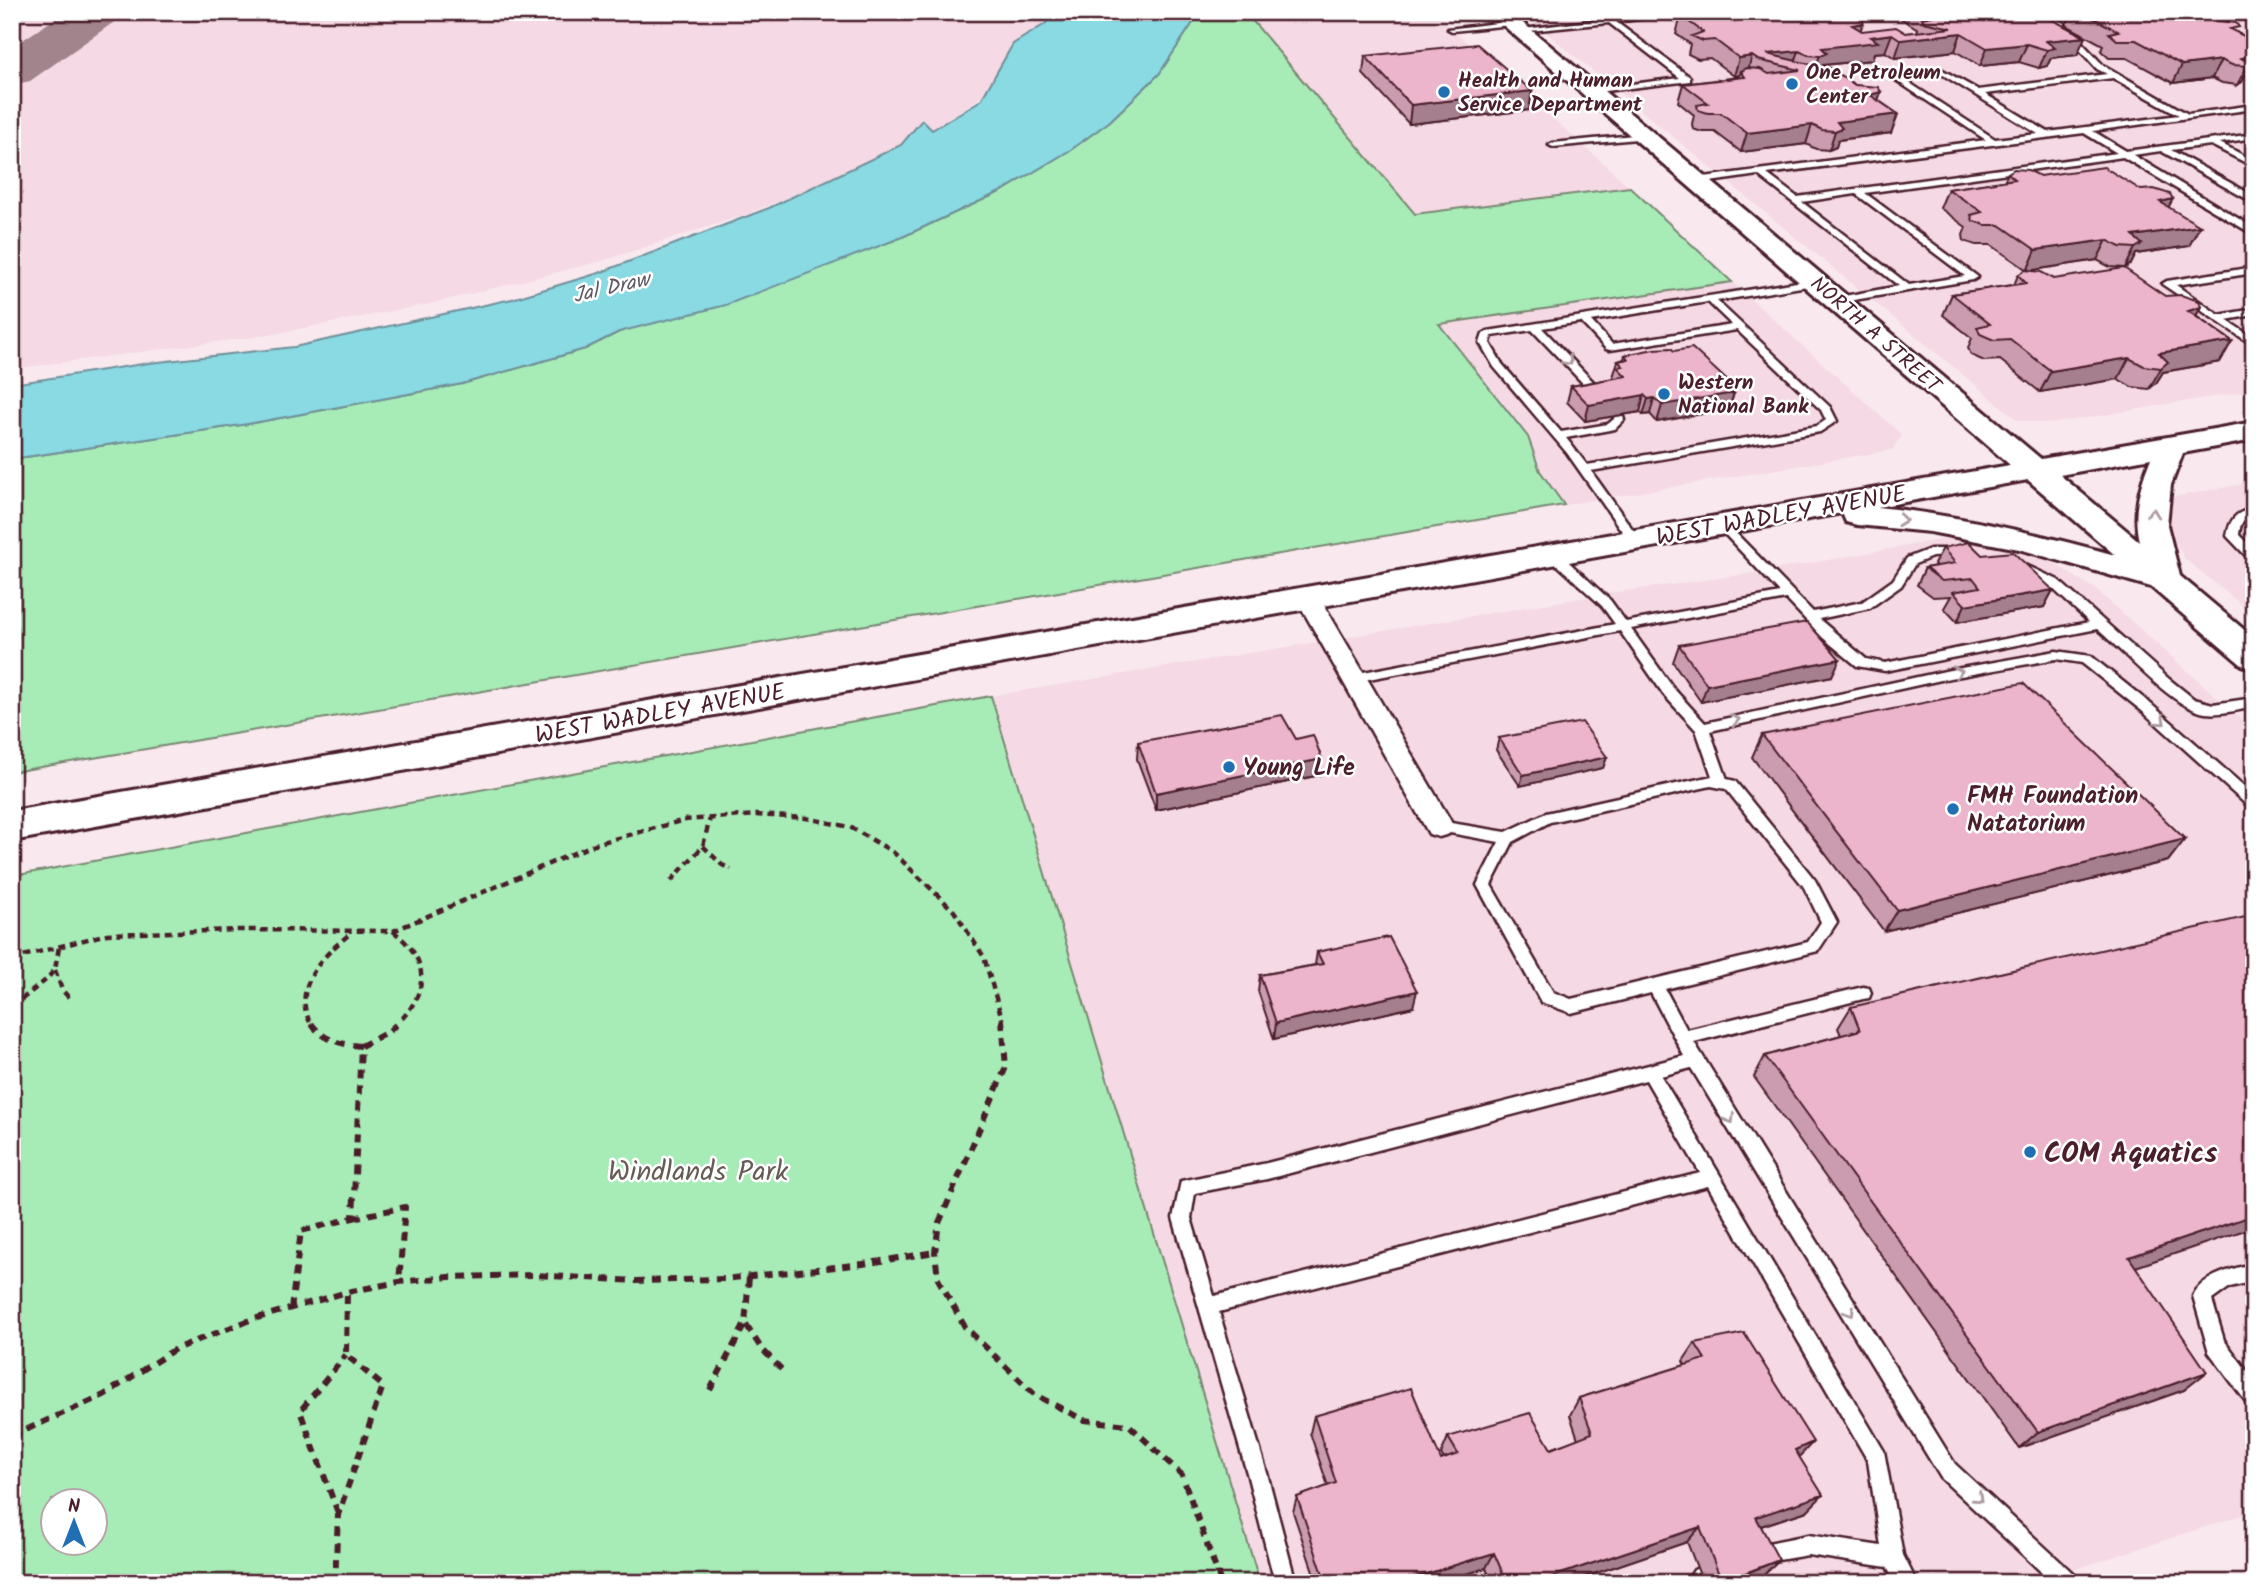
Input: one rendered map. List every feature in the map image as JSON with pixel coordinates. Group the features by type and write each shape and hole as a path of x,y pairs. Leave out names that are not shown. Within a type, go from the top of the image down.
{"main road":[{"name":"NORTH A STREET","path":"1508,21 2254,657"},
{"name":"WEST WADLEY AVENUE","path":"12,827 2254,431"},
{"path":"1809,510 1930,522 2023,540 2164,580 2151,525 2156,485 2171,446"}],"street":[{"path":"1308,600 1439,826"}],"lane":[{"path":"1452,29 1508,21 1545,12"},
{"path":"1508,21 1611,20 1687,12"},
{"path":"2049,12 2100,67 2188,116"},
{"path":"1591,90 1687,79 1611,20"},
{"path":"1994,142 1895,77 1941,71 2046,135"},
{"path":"1977,93 2115,75"},
{"path":"1696,181 2254,107"},
{"path":"2085,130 2252,229"},
{"path":"1553,145 1644,136"},
{"path":"1795,200 2254,136"},
{"path":"2212,142 2254,166"},
{"path":"2163,149 2254,200"},
{"path":"1759,172 1908,288"},
{"path":"1836,300 1973,277 1857,191"},
{"path":"2254,270 2166,284 2254,343"},
{"path":"1635,541 1584,469 1498,365 1485,343 1488,334 1816,282"},
{"path":"1584,469 1820,429 1832,422 1826,409 1710,299"},
{"path":"2218,318 2254,312"},
{"path":"1584,319 1610,347 1739,327"},
{"path":"1535,327 1601,396"},
{"path":"1558,436 1611,427 1619,420 1618,415"},
{"path":"2254,512 2245,513 2235,522 2233,536 2254,557"},
{"path":"1723,526 1810,617 1861,663 1885,667 2099,624"},
{"path":"1810,617 1866,605 1898,583 1911,561 1930,553 1966,554"},
{"path":"1555,556 1605,603 1669,692 1702,728 1721,783"},
{"path":"2004,561 2026,568 2054,583 2184,699 2201,708 2233,707 2254,702"},
{"path":"1353,678 1788,595"},
{"path":"1702,728 1950,674 2056,655 2086,659 2147,708 2254,803"},
{"path":"1711,781 1730,785 1810,884 1829,922 1813,947 1571,1006 1546,997 1483,885 1508,838 1546,818 1711,781"},
{"path":"1439,826 1508,838"},
{"path":"1655,985 1695,1060 1948,1471 2069,1583"},
{"path":"1683,1038 1863,993"},
{"path":"1286,1583 1257,1473 1182,1218 1187,1187 1267,1171 1695,1060"},
{"path":"1650,1072 1877,1458 1893,1558 1907,1583"},
{"path":"1208,1306 1713,1177"},
{"path":"2254,1272 2225,1280 2202,1296 2216,1345 2254,1396"},
{"path":"1754,1554 1808,1545 1893,1558"}],"path":[{"path":"393,930 419,954 423,974 418,994 400,1021 390,1030 361,1046 334,1043 321,1037 307,1019 304,991 326,953 351,934 393,930 595,844 685,820 756,816 806,818 850,827 893,852 954,911 984,957 1002,1014 1006,1067 939,1223 935,1252 938,1279 965,1327 1035,1395 1084,1420 1129,1424 1182,1475 1220,1583"},
{"path":"671,881 703,846 710,818"},
{"path":"703,846 722,865 731,869"},
{"path":"12,959 107,934 339,930 351,934"},
{"path":"59,947 55,969 57,982 70,999"},
{"path":"12,1007 36,990 55,969"},
{"path":"354,1218 361,1046"},
{"path":"291,1309 301,1231 405,1207 399,1282"},
{"path":"12,1436 104,1395 175,1349 250,1320 347,1292 399,1282 449,1277 536,1275 636,1281 749,1276 863,1264 935,1252"},
{"path":"710,1390 745,1324 749,1276"},
{"path":"338,1515 300,1411 346,1355 347,1292"},
{"path":"745,1324 761,1348 784,1372"},
{"path":"335,1583 338,1515 383,1386 346,1355"}],"shaded area":[{"path":"12,12 1073,12 1009,78 935,128 838,176 748,214 602,261 434,303 269,335 12,369"},
{"path":"1313,12 1433,12 1630,187 1415,214 1250,19"},
{"name":"One Petroleum Center","path":"1521,12 2254,12 2254,390 2050,424 2018,420"},
{"path":"1732,282 1902,435 1892,450 1564,505 1540,471 1528,437 1439,324"},
{"path":"2254,482 2254,615 2185,559 2169,533 2168,498"},
{"path":"1955,537 1997,543 2048,560 2095,589 2254,730 2254,1511 2033,1583 1260,1583 991,696 1604,594 1762,572"}],"green space":[{"path":"1200,12 1313,12 1251,19 1415,214 1630,187 1732,282 1439,324 1528,437 1540,471 1564,505 12,772 12,459 248,424 462,384 585,349 619,332 826,265 900,238 1002,191 1072,149 1110,121 1159,74"},
{"name":"Windlands Park","path":"991,696 1260,1583 12,1583 12,876"}],"water":[{"name":"Jal Draw","path":"1054,12 1200,12 1159,74 1110,121 1072,149 1002,191 900,238 726,305 619,332 585,349 462,384 248,424 12,459 12,384 149,363 294,347 512,299 599,273 769,208 901,145 922,120 932,130 981,100 1013,44 1045,24"}],"building":[{"path":"1714,12 1832,12 1839,17 1863,19 1863,23 1852,25 1862,31 1896,27 1906,33 1952,28 1924,22 1922,18 1932,16 1925,12 2050,12 2042,14 2085,37 2046,41 2055,48 2047,50 2027,44 1987,48 1961,33 1901,40 1892,34 1871,37 1878,42 1822,48 1827,53 1820,56 1799,51 1767,54 1816,68 1828,67 1855,85 1878,87 1881,92 1870,95 1898,114 1837,122 1842,128 1835,131 1822,130 1812,125 1747,133 1721,113 1698,110 1697,105 1708,103 1683,84 1745,77 1741,71 1747,68 1760,69 1769,74 1800,70 1758,60 1752,56 1739,58 1715,40 1703,41 1692,36 1703,32 1681,16"},
{"path":"2082,12 2196,12 2212,20 2236,23 2239,27 2230,29 2254,41 2254,56 2241,58 2251,64 2247,66 2232,65 2221,60 2182,65 2136,40 2117,40 2109,33 2118,31"},
{"path":"1477,44 1532,91 1411,105 1365,56"},
{"path":"2104,167 2141,190 2154,189 2170,194 2173,199 2160,202 2200,226 2133,236 2142,244 2135,248 2120,247 2107,240 2036,250 2000,225 1985,225 1973,221 1971,215 1982,212 1948,189 2015,179 2008,173 2014,169 2028,170 2040,176"},
{"path":"2124,268 2165,296 2181,295 2199,301 2201,307 2188,311 2232,341 2159,353 2168,362 2161,368 2144,366 2129,358 2051,371 2010,339 1994,340 1980,334 1977,327 1990,324 1952,294 2026,283 2018,275 2025,270 2041,272 2054,279"},
{"path":"1671,348 1674,351 1692,348 1732,385 1726,386 1734,393 1662,405 1654,398 1648,399 1644,395 1589,405 1571,386 1626,376 1617,367 1623,366 1618,361 1628,359 1625,355"},
{"path":"1969,542 1982,555 2013,552 2053,590 1965,605 1953,592 1980,587 1973,578 1942,581 1925,568 1955,563 1943,548"},
{"path":"1807,622 1840,659 1707,685 1679,645"},
{"name":"FMH Foundation Natatorium","path":"2023,683 2185,839 1897,910 1762,735"},
{"name":"Young Life","path":"1282,715 1296,739 1313,735 1322,759 1156,793 1138,742"},
{"path":"1582,722 1607,757 1523,775 1499,738"},
{"name":"COM Aquatics","path":"2254,915 2254,1215 2129,1257 2207,1372 2038,1432 1765,1056 1860,1030 1851,1007"},
{"path":"1389,937 1417,991 1276,1023 1260,975 1323,964 1317,952"},
{"path":"1744,1333 1813,1442 1795,1450 1823,1495 1756,1517 1779,1560 1722,1582 1700,1527 1534,1583 1507,1583 1494,1553 1397,1583 1326,1583 1297,1497 1336,1483 1314,1416 1411,1388 1441,1460 1458,1454 1448,1437 1530,1413 1551,1449 1592,1433 1579,1398 1705,1359 1695,1343"}],"taxiway":[{"path":"12,70 97,12"}],"place":[{"name":"One Petroleum Center","path":"1792,84"},
{"name":"Health and Human Service Department","path":"1444,92"},
{"name":"Western National Bank","path":"1664,394"},
{"name":"Young Life","path":"1229,767"},
{"name":"FMH Foundation Natatorium","path":"1953,809"},
{"name":"COM Aquatics","path":"2030,1152"}]}
